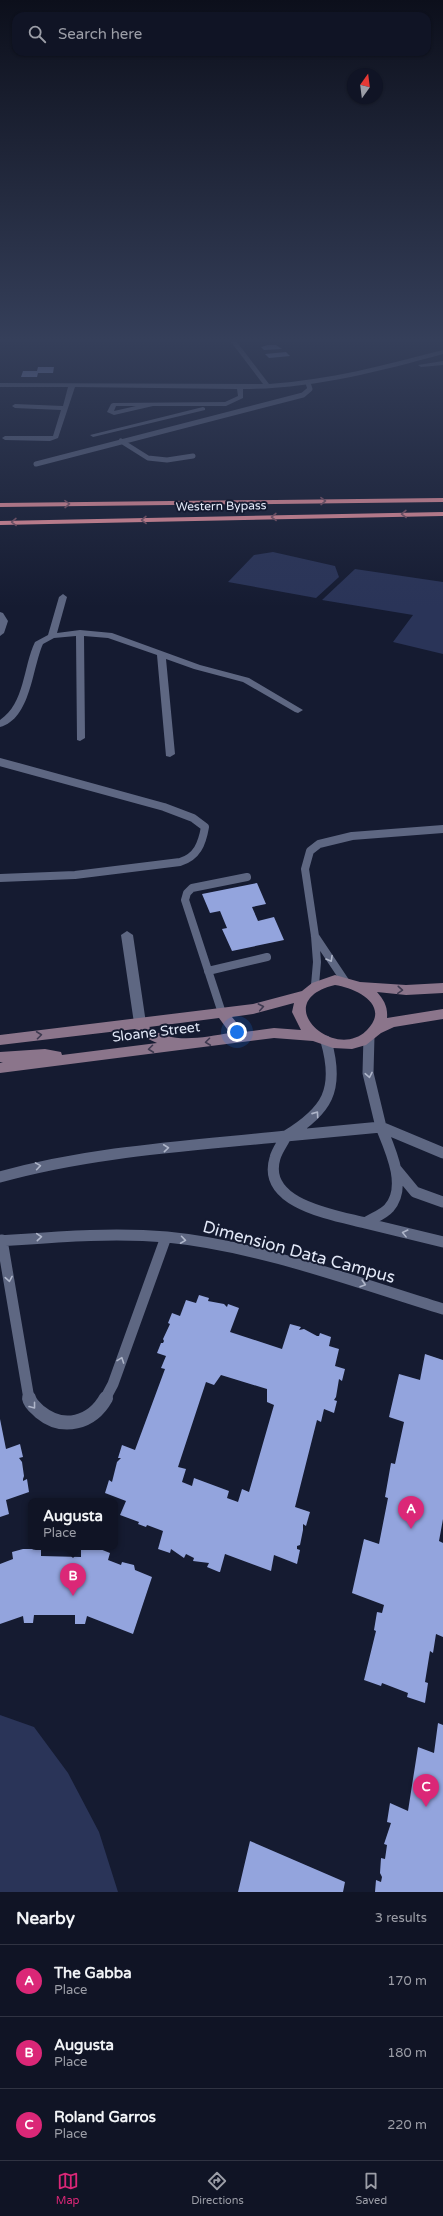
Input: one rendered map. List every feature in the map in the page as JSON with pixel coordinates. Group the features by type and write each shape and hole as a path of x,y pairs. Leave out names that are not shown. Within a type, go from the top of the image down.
{"highway":[{"name":"Western Bypass","path":"0,505 443,500"},
{"name":"Western Bypass","path":"0,523 443,514"}],"street":[{"path":"5,438 54,438 57,436 59,430"},
{"path":"93,435 113,430"},
{"path":"52,636 63,597"},
{"path":"0,615 4,621 0,633"},
{"path":"80,633 80,738"},
{"path":"0,724 12,715 20,702 39,642 52,636 80,633 109,635 138,643 161,654 246,680 298,710"},
{"path":"161,654 170,754"},
{"path":"127,935 139,1023 143,1031 148,1035 189,1044"},
{"path":"443,988 406,990 362,986 335,980 315,985 304,995 300,1003 299,1012 307,1029 321,1039 349,1044 392,1022 443,1014"},
{"path":"362,986 371,993 381,1011 380,1021 372,1033"},
{"name":"Sloane Street","path":"0,1040 266,1007 304,995"},
{"path":"222,1013 241,1038"},
{"name":"Sloane Street","path":"0,1068 274,1033 321,1039"},
{"path":"0,1057 45,1054 73,1059"}],"lane":[{"path":"36,464 163,430"},
{"path":"122,441 141,456 148,458 158,460 193,456"},
{"path":"0,762 164,807 193,818 205,827 200,846 196,853 184,861 139,868 24,879 0,878"},
{"path":"315,985 318,962 305,869 311,850 330,840 356,835 443,829"},
{"path":"222,1013 185,900 187,893 192,888 247,877"},
{"path":"315,936 345,981"},
{"path":"208,971 267,957"},
{"path":"372,1033 368,1073 381,1127 396,1169 411,1190 424,1197 443,1202"},
{"path":"321,1039 332,1062 332,1078 329,1090 323,1104 312,1120 286,1136 277,1150 272,1171 279,1190 290,1199 305,1206 443,1242"},
{"path":"0,1176 28,1168 108,1155 381,1127 443,1153"},
{"path":"364,1222 389,1207 396,1193 396,1169"},
{"name":"Dimension Data Campus","path":"1,1241 91,1235 166,1237 217,1244 316,1270 443,1309"},
{"path":"1,1241 29,1401 40,1414 54,1422 70,1424 94,1413 104,1402 166,1237"}],"shaded area":[{"path":"273,552 335,566 339,577 316,598 228,582 254,555"},
{"path":"355,569 443,582 443,654 393,642 413,615 322,600"},
{"path":"0,1715 34,1727 68,1773 99,1832 118,1892 0,1892"}],"building":[{"path":"257,883 266,904 252,907 258,921 274,917 284,940 232,951 222,929 227,928 220,911 210,913 202,894"},
{"path":"199,1295 209,1298 208,1301 224,1304 227,1307 228,1304 239,1308 230,1332 282,1349 290,1324 301,1327 299,1330 304,1329 317,1336 319,1336 320,1333 331,1337 329,1346 339,1349 335,1366 345,1369 342,1381 339,1379 336,1397 334,1400 337,1401 334,1413 324,1409 321,1422 317,1420 295,1507 310,1512 306,1526 303,1524 300,1545 297,1546 297,1549 300,1550 297,1564 274,1555 271,1571 225,1554 219,1572 207,1567 209,1563 193,1561 194,1558 186,1554 184,1558 171,1549 170,1553 158,1549 163,1531 147,1525 146,1527 138,1524 139,1522 120,1515 126,1501 105,1493 109,1480 112,1482 117,1462 121,1458 118,1458 122,1445 135,1450 165,1369 161,1368 166,1356 157,1353 161,1343 164,1341 163,1339 170,1324 168,1323 172,1313 180,1316 186,1300 196,1303","holes":["221,1375 267,1389 267,1402 274,1405 249,1492 242,1489 238,1502 227,1498 229,1491 194,1478 192,1486 182,1482 186,1469 178,1467 206,1382 214,1385"]},
{"path":"425,1354 443,1360 443,1519 439,1541 443,1543 443,1637 436,1634 433,1653 430,1651 425,1682 428,1683 425,1703 407,1697 408,1693 382,1683 381,1686 364,1680 376,1631 374,1630 377,1612 382,1613 384,1605 352,1593 364,1539 379,1544 388,1498 385,1497 391,1463 395,1464 404,1422 389,1417 399,1374 420,1380"},
{"path":"0,1419 6,1449 20,1444 23,1457 19,1458 22,1462 24,1476 23,1481 27,1479 29,1492 6,1500 9,1514 0,1517"},
{"path":"28,1549 41,1550 41,1556 81,1557 81,1550 102,1550 110,1553 108,1560 121,1565 122,1562 134,1565 135,1570 152,1577 133,1634 87,1616 85,1624 75,1624 75,1615 34,1615 33,1623 24,1623 23,1616 0,1624 0,1564 13,1559 12,1552"},
{"path":"438,1723 443,1725 443,1892 375,1892 376,1880 381,1882 382,1877 380,1873 381,1858 385,1859 387,1845 384,1844 391,1823 387,1822 390,1803 408,1811 418,1747 434,1753"},
{"path":"250,1841 345,1882 343,1892 238,1892"}],"place":[{"name":"The Gabba","path":"411,1529"},
{"name":"Augusta","path":"73,1596"},
{"name":"Roland Garros","path":"426,1807"}]}
